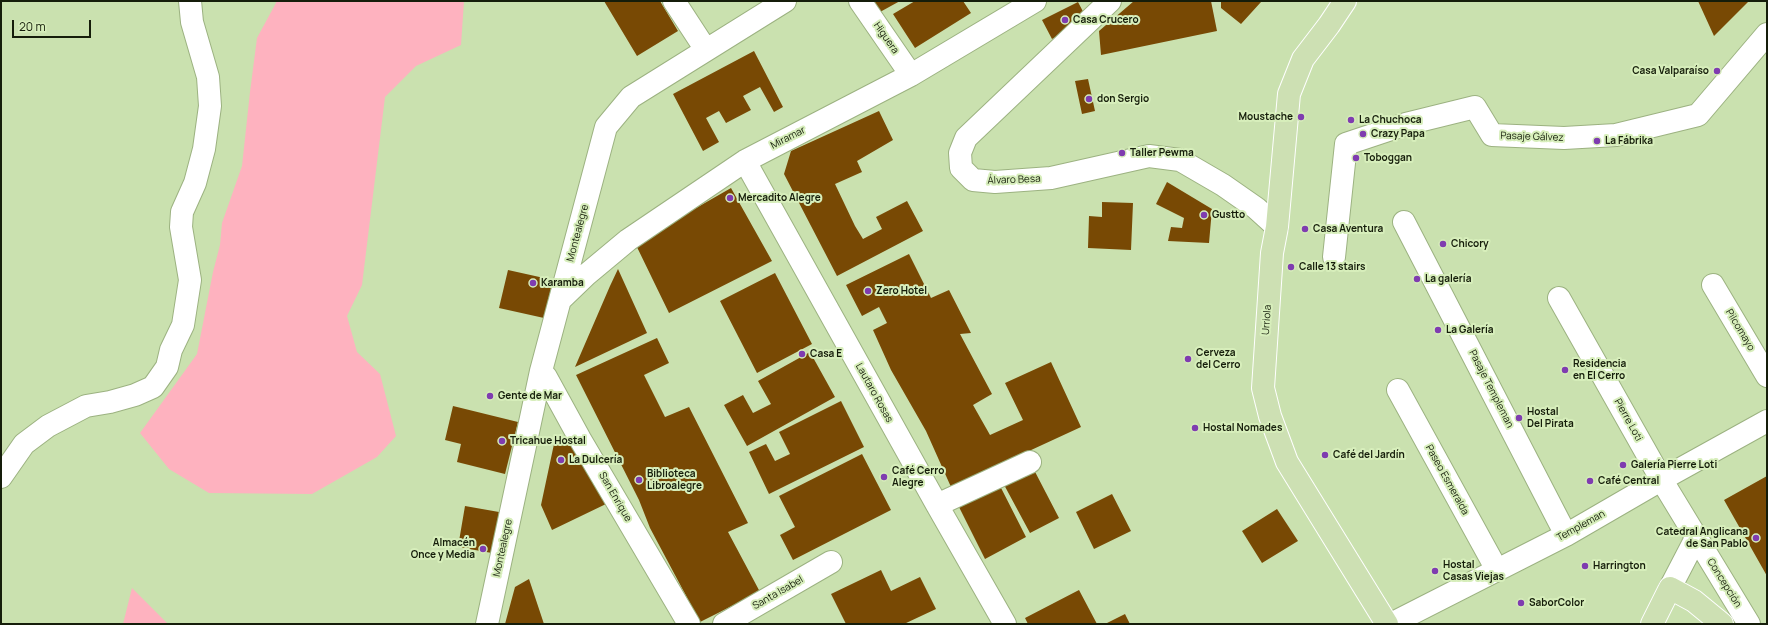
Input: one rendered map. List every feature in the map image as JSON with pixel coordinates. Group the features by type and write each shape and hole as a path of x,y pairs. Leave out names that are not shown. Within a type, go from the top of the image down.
{"main road":[{"name":"Urriola","path":"1345,1 1329,26 1303,58 1289,94 1277,227 1272,253 1263,388 1270,416 1287,462 1387,624"},
{"path":"1652,624 1670,588 1694,601 1722,624"}],"street":[{"path":"1,477 24,444 48,426 86,406 110,402 135,395 153,387 167,367 172,350 183,325 190,280 181,227 182,212 195,183 204,149 210,106 208,77 192,22 190,1"},
{"path":"674,1 706,50"},
{"name":"Montealegre","path":"487,624 541,371 606,127 631,97 784,1"},
{"name":"Higuera","path":"860,1 911,74"},
{"name":"Miramar","path":"559,301 586,275 628,240 745,161 911,74 1035,1"},
{"name":"Álvaro Besa","path":"1110,1 966,138 960,152 961,168 972,180 994,182 1051,178 1148,156 1180,160 1223,185 1256,208 1277,227"},
{"name":"Pasaje Gálvez","path":"1334,257 1346,144 1406,124 1475,107 1492,135 1564,138 1616,135 1698,115 1767,34"},
{"name":"Lautaro Rosas","path":"745,161 1005,624"},
{"name":"Pasaje Templeman","path":"1404,222 1566,535"},
{"name":"Pilcomayo","path":"1713,285 1767,376"},
{"name":"Pierre Loti","path":"1559,298 1662,480"},
{"name":"San Enrique","path":"541,371 689,624"},
{"name":"Paseo Esmeralda","path":"1398,390 1497,570"},
{"name":"Templeman","path":"1390,624 1566,535 1767,421"},
{"path":"937,505 1030,462"},
{"name":"Concepción","path":"1662,480 1749,624"},
{"path":"1670,588 1696,538"},
{"name":"Santa Isabel","path":"724,624 831,562"}],"shaded area":[{"path":"277,1 464,1 461,45 416,66 385,97 362,285 347,316 357,352 380,374 396,436 377,457 312,494 209,493 169,469 140,433 197,354 213,272 220,245 222,223 242,166 257,38"},
{"path":"132,588 168,624 123,624"}],"building":[{"path":"604,1 660,1 678,31 637,56"},
{"path":"874,1 900,1 880,12"},
{"path":"915,1 963,1 971,13 915,48 893,14"},
{"path":"1134,1 1211,1 1217,31 1101,55 1099,31"},
{"path":"1221,1 1261,2 1241,24 1221,8"},
{"path":"1698,1 1749,1 1714,36"},
{"name":"Casa Crucero","path":"1078,2 1088,21 1052,39 1042,20"},
{"path":"754,51 783,107 774,112 760,87 743,96 751,110 726,123 719,111 706,118 719,142 703,151 673,94"},
{"path":"1088,79 1095,111 1082,114 1075,81"},
{"path":"879,111 893,140 857,161 862,172 835,184 855,226 863,239 882,229 876,217 907,201 923,231 837,276 784,174 791,151"},
{"path":"1167,182 1212,209 1209,243 1168,241 1171,227 1182,228 1184,218 1156,204"},
{"path":"731,188 772,261 669,313 635,243"},
{"path":"1102,202 1133,203 1131,250 1088,248 1089,216 1102,217"},
{"path":"909,254 931,298 949,290 971,333 960,334 992,394 973,405 990,435 1023,420 1005,383 1051,362 1081,427 951,487 926,431 891,370 873,330 887,323 879,307 862,316 846,285"},
{"path":"618,269 647,333 575,367 610,286"},
{"path":"508,270 553,280 544,318 499,308"},
{"path":"775,273 812,344 757,373 720,301"},
{"path":"657,338 669,363 644,375 665,417 689,407 748,523 728,532 760,592 700,622 650,528 639,500 576,375"},
{"path":"810,352 835,397 747,446 724,405 743,395 753,413 771,404 758,381"},
{"path":"841,401 864,447 769,494 749,452 766,444 775,461 790,454 779,432"},
{"path":"453,406 518,422 505,474 457,462 461,444 445,440"},
{"path":"554,444 573,445 606,504 552,530 541,505"},
{"path":"862,454 891,510 793,560 780,535 795,527 779,496"},
{"path":"1032,466 1059,518 1030,533 1002,481"},
{"name":"Catedral Anglicana de San Pablo","path":"1767,476 1767,576 1724,500"},
{"path":"998,482 1026,537 985,559 957,503"},
{"path":"1112,494 1131,531 1094,549 1076,512"},
{"path":"465,506 499,512 492,553 458,547"},
{"path":"1277,509 1298,541 1262,563 1242,531"},
{"path":"881,570 891,591 920,577 936,609 904,624 846,624 831,594"},
{"path":"529,579 544,624 505,624 515,587"},
{"path":"1079,590 1097,624 1028,624 1025,618"},
{"path":"1125,614 1130,624 1105,624"}],"place":[{"name":"Casa Crucero","path":"1065,20"},
{"name":"Casa Valparaíso","path":"1717,71"},
{"name":"don Sergio","path":"1089,99"},
{"name":"Moustache","path":"1301,117"},
{"name":"La Chuchoca","path":"1351,120"},
{"name":"Crazy Papa","path":"1363,134"},
{"name":"La Fábrika","path":"1597,141"},
{"name":"Taller Pewma","path":"1122,153"},
{"name":"Toboggan","path":"1356,158"},
{"name":"Mercadito Alegre","path":"730,198"},
{"name":"Gustto","path":"1204,215"},
{"name":"Casa Aventura","path":"1305,229"},
{"name":"Chicory","path":"1443,244"},
{"name":"Calle 13 stairs","path":"1291,267"},
{"name":"La galería","path":"1417,279"},
{"name":"Karamba","path":"533,283"},
{"name":"Zero Hotel","path":"868,291"},
{"name":"La Galería","path":"1438,330"},
{"name":"Casa E","path":"802,354"},
{"name":"Cerveza del Cerro","path":"1188,359"},
{"name":"Residencia en El Cerro","path":"1565,370"},
{"name":"Gente de Mar","path":"490,396"},
{"name":"Hostal Del Pirata","path":"1519,418"},
{"name":"Hostal Nomades","path":"1195,428"},
{"name":"Tricahue Hostal","path":"502,441"},
{"name":"Café del Jardín","path":"1325,455"},
{"name":"La Dulcería","path":"561,460"},
{"name":"Galería Pierre Loti","path":"1623,465"},
{"name":"Café Cerro Alegre","path":"884,477"},
{"name":"Biblioteca Libroalegre","path":"639,480"},
{"name":"Café Central","path":"1590,481"},
{"name":"Catedral Anglicana de San Pablo","path":"1756,538"},
{"name":"Almacén Once y Media","path":"483,549"},
{"name":"Harrington","path":"1585,566"},
{"name":"Hostal Casas Viejas","path":"1435,571"},
{"name":"SaborColor","path":"1521,603"}]}
